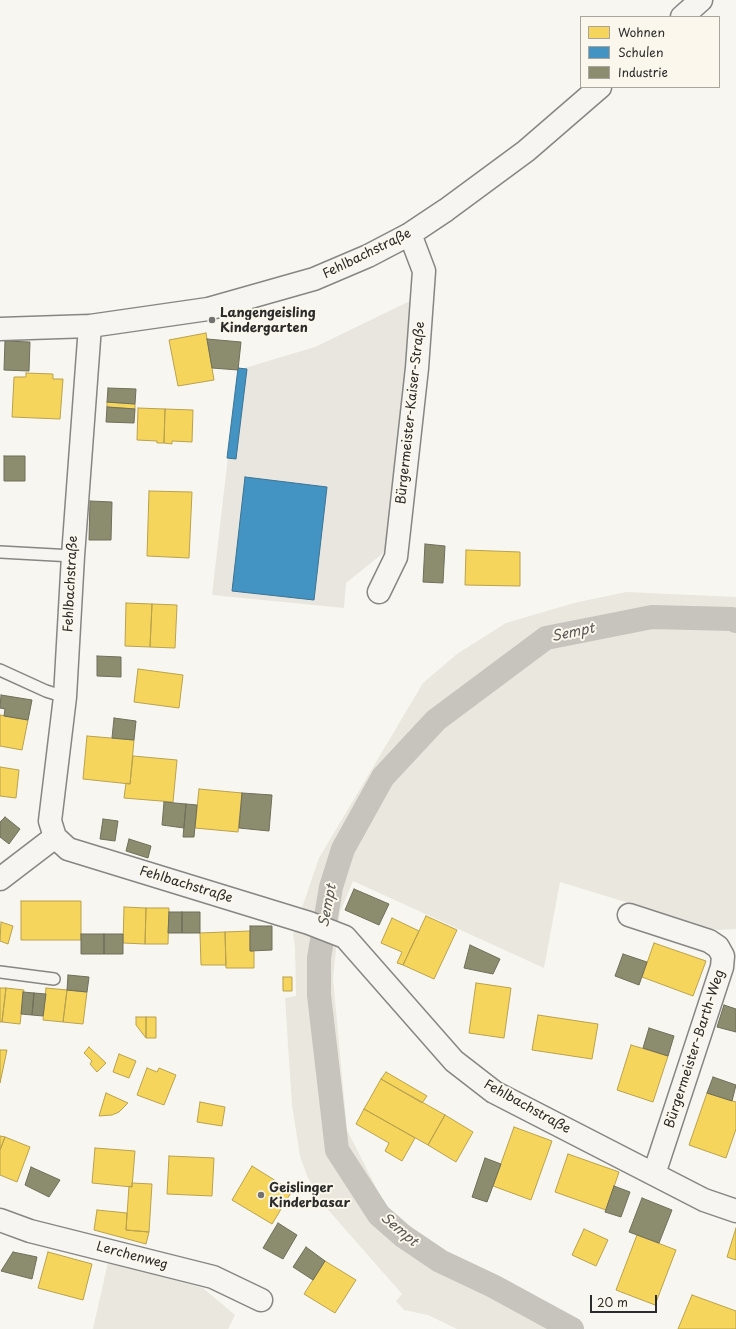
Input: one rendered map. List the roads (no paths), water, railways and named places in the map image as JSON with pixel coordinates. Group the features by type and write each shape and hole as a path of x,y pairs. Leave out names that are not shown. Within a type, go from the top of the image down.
{"street":[{"path":"683,16 701,0"},
{"name":"Fehlbachstraße","path":"0,328 90,326 208,309 261,296 314,279 368,256 410,234 494,176 599,88"},
{"name":"Bürgermeister-Kaiser-Straße","path":"379,592 396,557 417,368 424,271 410,234"},
{"name":"Fehlbachstraße","path":"90,326 73,556 65,697 50,821 55,837 68,848 309,923 345,937 454,1062 494,1092 704,1200 736,1211"},
{"path":"0,879 55,837"},
{"name":"Bürgermeister-Barth-Weg","path":"629,915 709,941 718,947 723,956 722,967 654,1174"},
{"name":"Lerchenweg","path":"0,1220 30,1231 213,1277 261,1300"}],"lane":[{"path":"0,552 73,556"},
{"path":"0,670 46,691 65,697"},
{"path":"0,972 54,979"}],"waterway":[{"name":"Sempt","path":"572,1329 493,1286 440,1261 403,1236 379,1215 337,1150 319,995 319,958 331,887 343,849 383,777 436,720 546,638 652,617 732,619 736,621"}],"place":[{"name":"Langengeisling Kindergarten","path":"212,320"},
{"name":"Geislinger Kinderbasar","path":"261,1195"}]}
